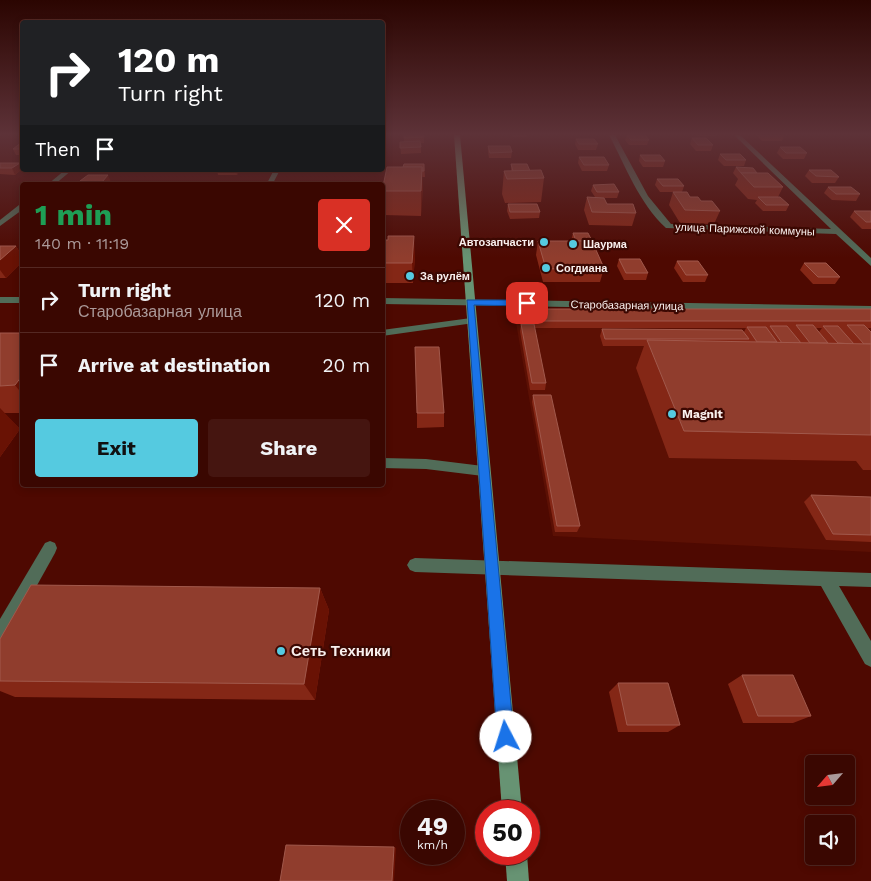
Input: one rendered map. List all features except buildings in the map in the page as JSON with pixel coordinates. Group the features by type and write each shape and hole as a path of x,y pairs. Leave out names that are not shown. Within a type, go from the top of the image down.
{"main road":[{"path":"460,176 511,800"},
{"path":"517,865 518,881"}],"street":[{"name":"улица Парижской коммуны","path":"634,176 659,219 669,226 839,232"},
{"path":"780,176 871,263"},
{"path":"0,224 20,209"},
{"path":"0,300 20,300"},
{"name":"Старобазарная улица","path":"385,301 871,309"},
{"path":"385,333 471,321"},
{"path":"385,463 426,464 483,471"},
{"path":"0,635 50,548"},
{"path":"415,565 871,580"},
{"path":"826,579 871,658"}],"shaded area":[{"path":"514,311 871,315 871,552 553,536"}],"place":[{"name":"Автозапчасти","path":"544,242"},
{"name":"Шаурма","path":"573,244"},
{"name":"Согдиана","path":"546,268"},
{"name":"За рулём","path":"410,276"},
{"name":"Magnit","path":"672,414"},
{"name":"Сеть Техники","path":"281,651"}],"route":[{"path":"506,737 470,302 527,303"}]}
